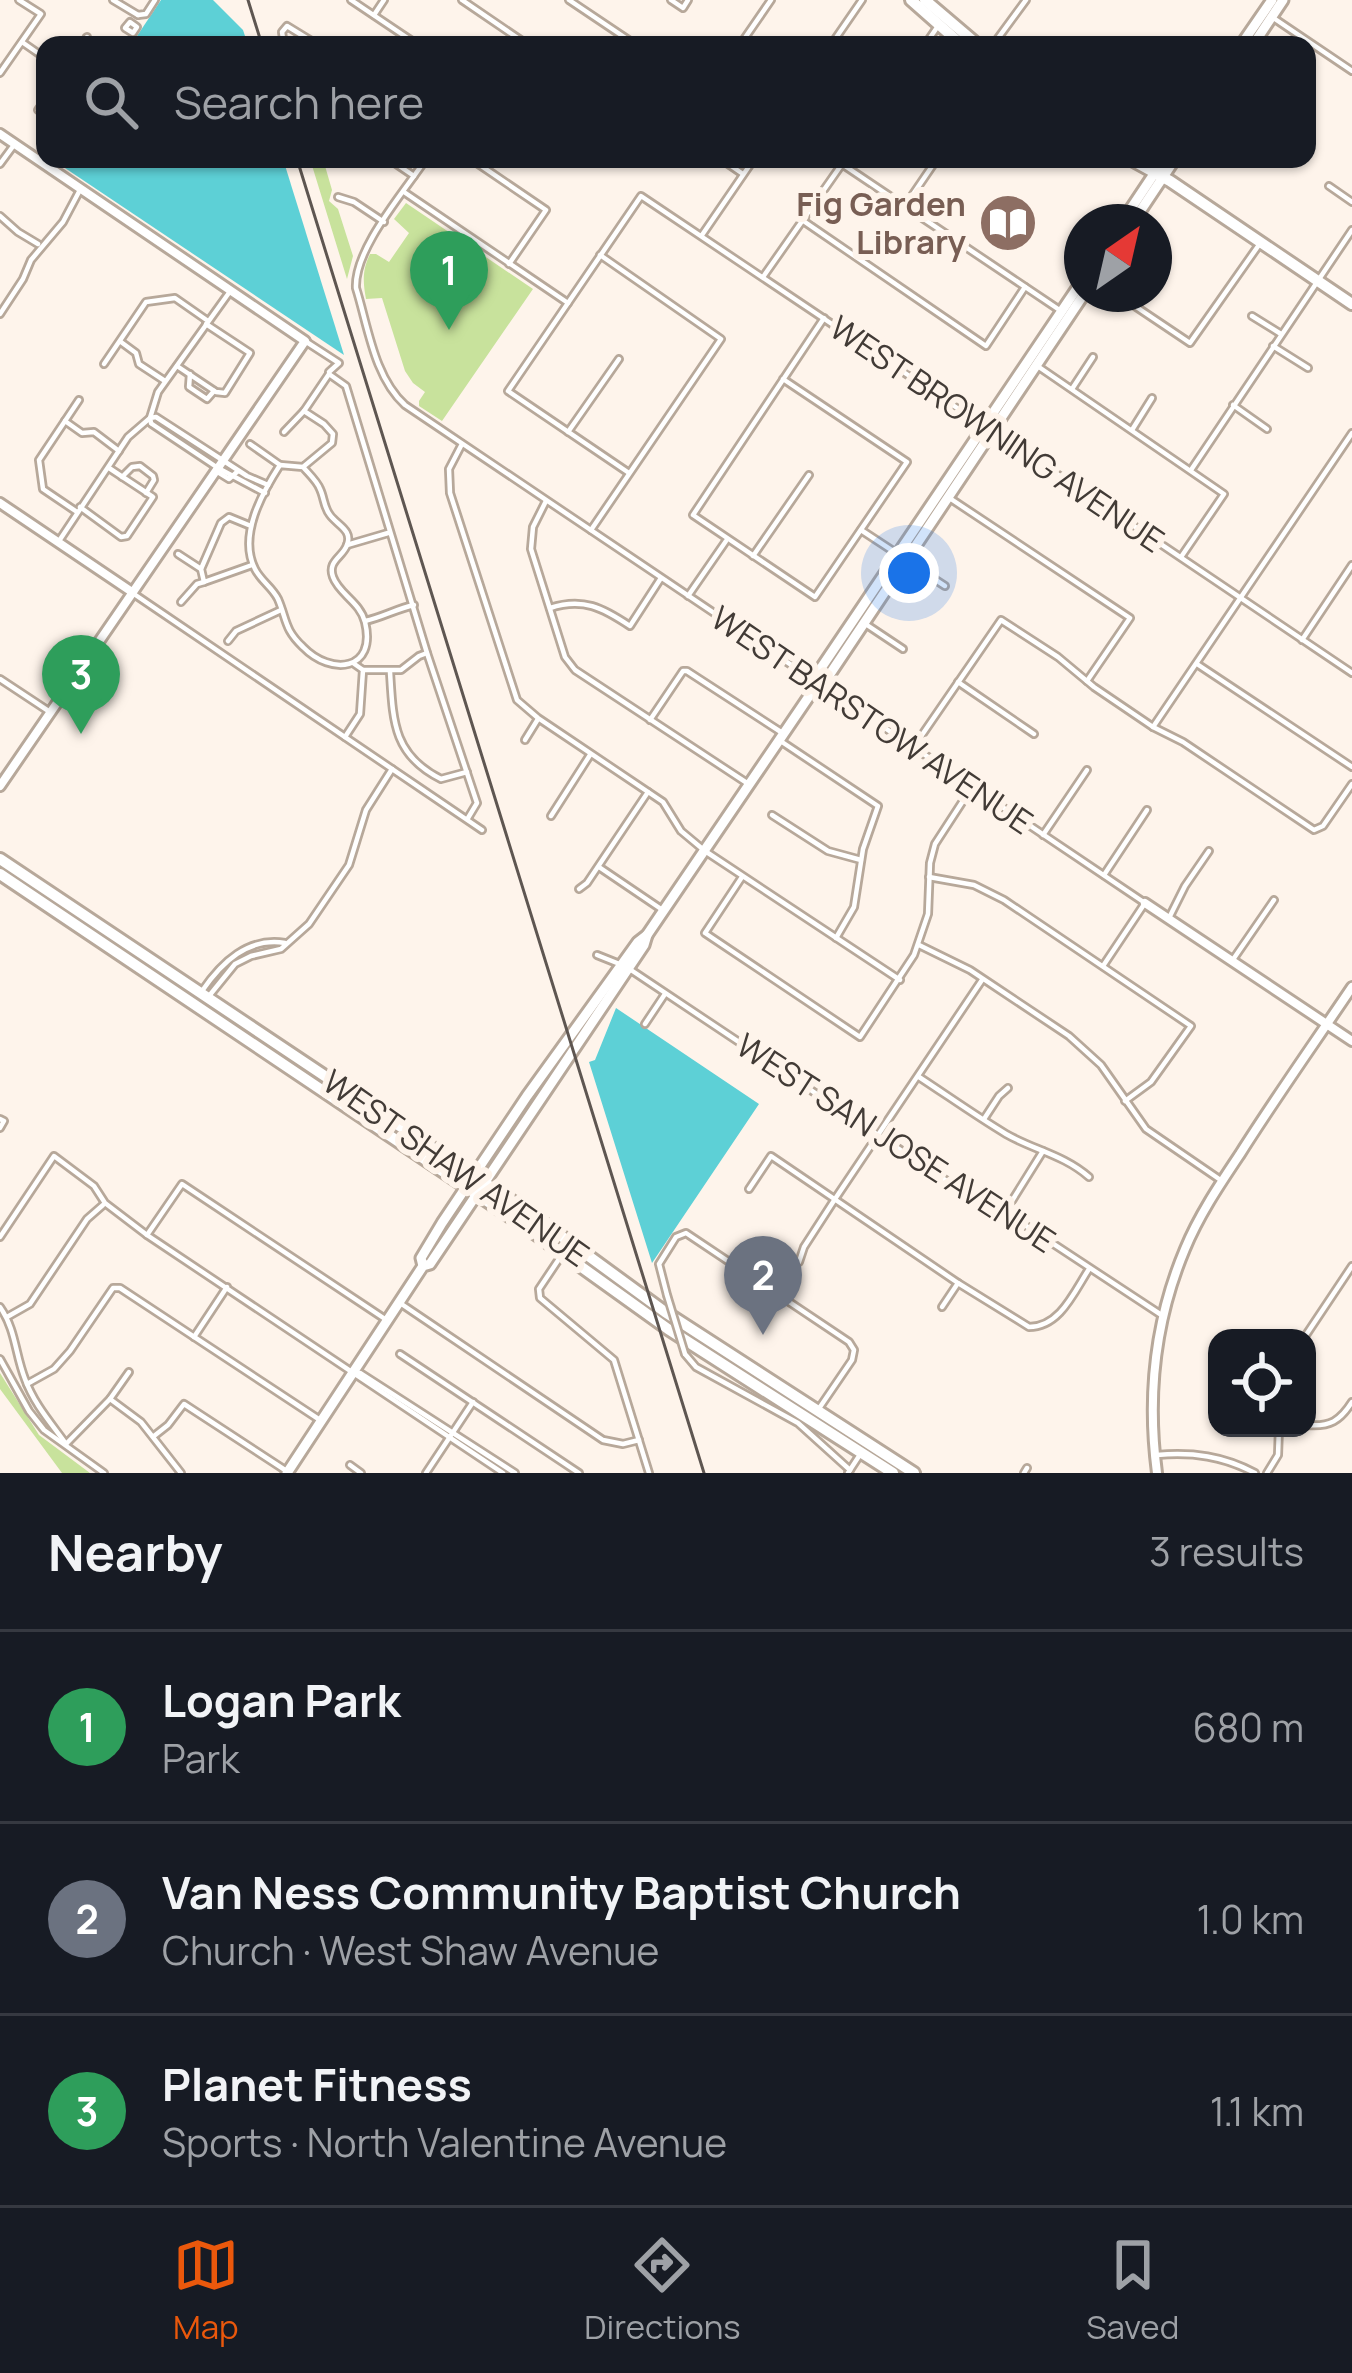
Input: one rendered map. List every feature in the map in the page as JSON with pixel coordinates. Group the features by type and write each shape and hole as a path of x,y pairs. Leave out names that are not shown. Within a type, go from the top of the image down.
{"main road":[{"path":"912,0 938,26 956,36"},
{"path":"925,0 959,36"},
{"path":"1259,36 1277,0"},
{"path":"1248,36 1277,0"},
{"path":"1135,204 1160,170"},
{"path":"1142,204 1160,170"},
{"path":"1160,170 1352,304"},
{"path":"474,1184 552,1061 644,945 818,683 826,680 1064,307"},
{"path":"1050,345 1061,311"},
{"path":"818,683 817,674 948,497 988,428 1072,312"},
{"name":"WEST SHAW AVENUE","path":"0,859 139,952 264,1051 379,1120 412,1134 563,1254 668,1329 914,1473"},
{"name":"WEST SHAW AVENUE","path":"0,874 201,1000 474,1184 542,1222 893,1473"},
{"path":"68,920 78,918 116,944 139,952"},
{"path":"288,1472 423,1266 426,1249 526,1119 625,967"},
{"path":"526,1119 526,1110 552,1061"},
{"path":"862,1452 872,1451 904,1473"}],"street":[{"path":"0,73 41,14 20,0"},
{"path":"113,0 134,14 146,14 155,0"},
{"path":"351,0 405,36"},
{"path":"374,15 385,0"},
{"path":"462,0 515,36"},
{"path":"569,0 623,36"},
{"path":"671,0 683,8 688,0"},
{"path":"746,36 771,0"},
{"path":"837,36 862,0"},
{"path":"1000,36 1026,0"},
{"path":"134,14 136,31 129,36 127,23 134,14"},
{"path":"1272,17 1300,36"},
{"path":"127,23 136,25"},
{"path":"932,36 938,26"},
{"path":"284,36 284,28 291,27 304,36"},
{"path":"22,42 36,52"},
{"path":"1316,47 1352,71"},
{"path":"0,134 36,155"},
{"path":"0,164 15,144"},
{"path":"56,168 339,363 284,432"},
{"path":"402,168 414,176"},
{"path":"338,196 384,222 420,168"},
{"path":"484,168 546,210 509,264"},
{"path":"734,168 743,174"},
{"path":"702,236 747,168"},
{"path":"763,277 839,168"},
{"path":"848,168 1061,311"},
{"path":"905,206 931,168"},
{"path":"1329,186 1352,202"},
{"path":"1,311 81,188"},
{"path":"404,192 568,303"},
{"name":"WEST BROWNING AVENUE","path":"600,255 641,196 1352,674"},
{"path":"0,216 41,246"},
{"path":"802,220 986,346 1025,286"},
{"name":"WEST BARSTOW AVENUE","path":"384,222 357,266 356,287 386,384 394,396 1352,1041"},
{"path":"1191,470 1352,230"},
{"path":"1144,312 1190,343 1262,242"},
{"path":"591,530 721,339 600,255 508,391 629,473"},
{"path":"150,418 158,392 231,290"},
{"path":"104,364 146,302 175,298 250,353 225,393 214,391 177,366"},
{"path":"1252,316 1281,334"},
{"path":"783,379 907,462 815,597 693,515 783,379 824,318"},
{"path":"0,786 4,771 50,712 305,340"},
{"path":"120,341 136,352 139,364 165,381"},
{"path":"1273,346 1308,368"},
{"path":"1072,389 1093,357"},
{"path":"568,432 619,359"},
{"path":"1036,365 1224,494 1181,557"},
{"path":"190,374 189,387 200,397 207,399 214,391"},
{"path":"329,374 346,386 477,803 468,818"},
{"path":"1132,430 1152,398"},
{"path":"79,400 39,460 43,489 121,537 128,536 153,497 107,467"},
{"path":"1233,405 1267,429"},
{"path":"250,444 280,465 303,467 332,443 324,424 304,411"},
{"path":"58,542 128,437 150,418 156,416 229,478 236,474"},
{"path":"65,421 82,433 94,432 119,451"},
{"path":"1153,727 1352,433"},
{"path":"462,444 449,469 450,493 517,700 649,791 670,811 681,831 705,851 899,980"},
{"path":"280,465 251,526 252,565 274,592 285,625 322,662 353,663 367,643 365,621 333,577 333,563 347,545 390,532"},
{"path":"122,477 140,466 154,478 146,493"},
{"path":"219,467 266,489"},
{"path":"303,467 319,485 328,513 345,528 347,545"},
{"path":"753,556 808,475"},
{"path":"948,497 1130,619 1087,682"},
{"path":"547,501 536,518 531,542 565,657 575,670 750,784"},
{"path":"0,503 482,830"},
{"path":"200,569 221,523 230,518 251,526"},
{"path":"861,530 945,586"},
{"path":"688,596 727,539"},
{"path":"178,554 200,569 204,582"},
{"path":"181,602 196,584 252,565"},
{"path":"1302,640 1352,565"},
{"path":"549,608 585,603 630,626 662,578"},
{"path":"365,621 414,604"},
{"path":"228,640 236,631 281,610"},
{"path":"913,748 1001,620 1153,727 1174,736 1317,831 1352,784"},
{"path":"864,622 903,649"},
{"path":"353,663 363,670 390,672 428,653"},
{"path":"1196,663 1352,767"},
{"path":"345,736 360,714 363,670"},
{"path":"650,720 683,671 692,673 878,806 860,860 854,907 836,938"},
{"path":"390,672 393,717 409,757 441,778 467,772"},
{"path":"0,679 50,712"},
{"path":"958,682 1034,734"},
{"path":"525,740 538,718"},
{"path":"551,816 591,753"},
{"path":"201,1000 235,964 281,949 307,927 349,865 365,810 392,769"},
{"path":"1043,835 1087,770"},
{"path":"743,876 705,933 860,1037 919,945 928,914 932,854 972,787"},
{"path":"579,889 649,791"},
{"path":"1104,875 1147,810"},
{"path":"772,815 828,851 860,860"},
{"path":"1169,919 1209,851"},
{"path":"599,867 664,911"},
{"path":"929,877 988,891 1191,1026 1151,1082 1125,1101"},
{"path":"1232,961 1274,900"},
{"path":"1102,966 1145,903"},
{"path":"919,945 983,978 1086,1050 1156,1138 1222,1181"},
{"name":"WEST SAN JOSE AVENUE","path":"597,955 625,967 968,1195 1005,1212 1163,1316"},
{"path":"799,1262 835,1199 983,978"},
{"path":"1157,1473 1153,1389 1163,1316 1187,1242 1222,1181 1352,987"},
{"path":"645,1024 665,993"},
{"path":"918,1076 1010,1136 1044,1149 1089,1178"},
{"path":"984,1119 1008,1088"},
{"path":"1005,1212 1044,1149"},
{"path":"0,1237 54,1156 147,1234 366,1376 503,1473"},
{"path":"749,1189 770,1156 1021,1324 1039,1328 1058,1315 1089,1268"},
{"path":"147,1234 182,1184 388,1321"},
{"path":"8,1318 30,1304 87,1219 105,1203"},
{"path":"815,1414 854,1357 851,1344 691,1235 676,1237 659,1264 685,1354 696,1367 798,1423 849,1471 862,1452"},
{"path":"563,1254 539,1289 540,1298 614,1360 649,1473"},
{"path":"1310,1329 1352,1266"},
{"path":"942,1307 958,1283"},
{"path":"194,1337 227,1287"},
{"path":"27,1384 54,1369 113,1288 120,1288 322,1421"},
{"path":"400,1303 602,1440 623,1444 639,1440"},
{"path":"0,1307 15,1336 27,1384 46,1418 66,1444 104,1473"},
{"path":"400,1354 579,1473"},
{"path":"1,1361 19,1355"},
{"path":"1,1361 36,1421 53,1439 66,1444"},
{"path":"66,1444 110,1400 129,1372"},
{"path":"110,1400 154,1436 181,1473"},
{"path":"426,1473 473,1402"},
{"path":"1316,1426 1342,1418 1352,1402"},
{"path":"154,1436 184,1404 288,1472"},
{"path":"451,1435 514,1473"},
{"path":"1267,1473 1278,1455 1279,1437"},
{"path":"1155,1455 1213,1456 1255,1473"},
{"path":"552,1473 560,1461"},
{"path":"350,1466 362,1473"}],"green space":[{"path":"313,168 326,168 332,190 329,201 338,209 353,256 347,279"},
{"path":"406,203 533,289 442,421 419,406 425,392 405,371 382,298 366,299 365,293 364,271 370,254 389,262 409,233 394,219"},
{"path":"0,1373 39,1435 90,1473 62,1473 0,1389"}],"water":[{"path":"161,0 213,0 245,36 137,36"},
{"path":"65,168 286,168 344,355"},
{"path":"616,1008 759,1104 652,1263 589,1062 595,1060"}],"railway":[{"path":"248,0 259,36"},
{"path":"300,168 704,1473"}],"place":[{"name":"Fig Garden Library","path":"1008,223"},
{"name":"Logan Park","path":"449,330"},
{"name":"Planet Fitness","path":"81,734"},
{"name":"Van Ness Community Baptist Church","path":"763,1335"}]}
